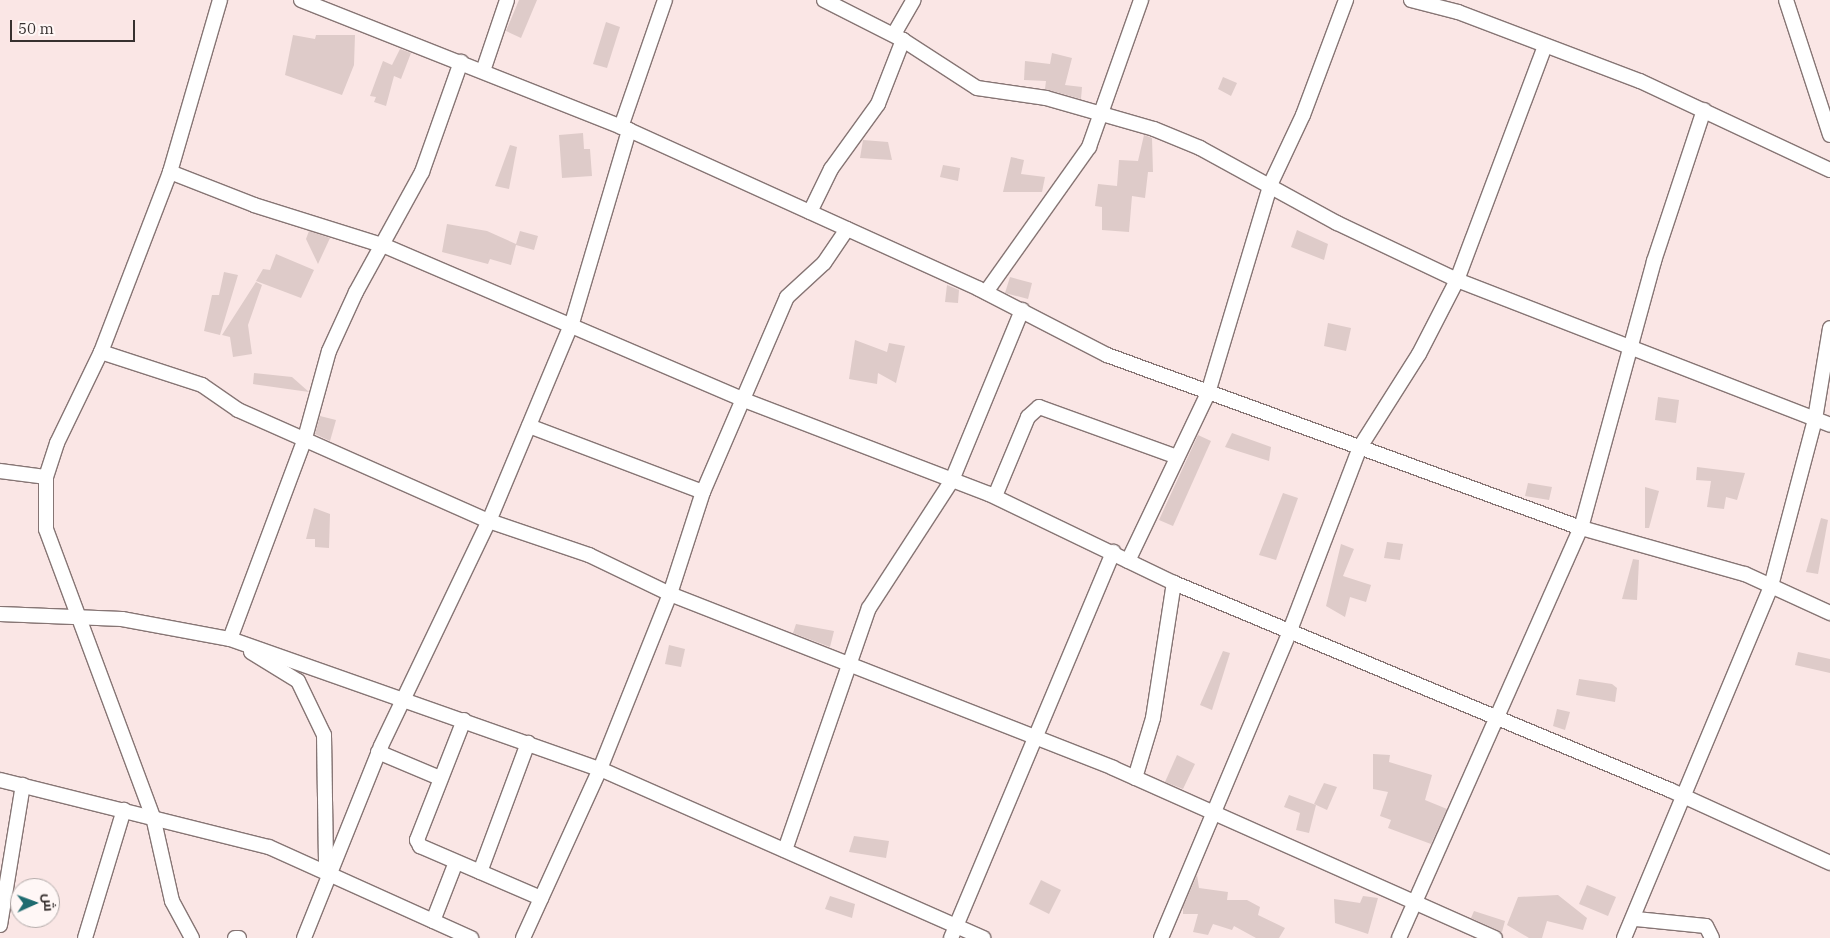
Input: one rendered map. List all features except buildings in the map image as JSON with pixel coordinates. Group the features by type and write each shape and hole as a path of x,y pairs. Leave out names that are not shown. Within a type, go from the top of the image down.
{"street":[{"path":"192,938 172,901 153,817 46,529 46,477 57,443 102,352 170,172 220,0"},
{"path":"302,0 625,128 986,292 1107,355 1581,528 1745,574 1830,613"},
{"path":"483,71 507,0"},
{"path":"304,938 326,874 378,752 489,521 572,323 625,128 665,0"},
{"path":"824,0 898,37 987,92 1034,95 1103,112 1200,148 1271,183 1337,222 1457,280 1830,426"},
{"path":"810,212 831,169 878,104 898,37 914,0"},
{"path":"986,292 1089,147 1103,112 1141,0"},
{"path":"1128,561 1208,393 1271,183 1303,115 1346,0"},
{"path":"1411,0 1458,12 1704,110 1830,170"},
{"path":"1786,0 1830,136"},
{"path":"1161,938 1216,814 1290,634 1360,447 1419,354 1457,280 1546,46"},
{"path":"230,639 305,438 329,351 356,292 385,246 425,166 461,62"},
{"path":"1399,938 1581,528 1632,349 1654,260 1704,110"},
{"path":"170,172 254,205 385,246 469,285 572,323 744,400 995,496 1174,583 1290,634 1497,717 1684,797 1830,863"},
{"path":"524,938 600,769 670,594 703,492 787,297 824,263 847,229"},
{"path":"785,850 847,665 875,597 952,480 1022,310"},
{"path":"1624,938 1636,918 1771,586 1815,419 1830,328"},
{"path":"102,352 202,385 238,410 489,521 589,555 670,594 816,648 847,665 1036,737 1135,778 1495,938"},
{"path":"995,496 1028,417 1039,407 1177,457"},
{"path":"529,426 703,492"},
{"path":"0,471 46,477"},
{"path":"953,932 1113,552"},
{"path":"1135,778 1153,718 1174,583"},
{"path":"0,614 122,619 230,639 600,769 785,850 953,932 982,938"},
{"path":"230,639 298,680 324,735 326,874"},
{"path":"464,720 416,840 420,846 541,898"},
{"path":"480,872 528,743"},
{"path":"378,752 440,778"},
{"path":"0,780 269,846 326,874 471,938"},
{"path":"0,925 23,785"},
{"path":"84,938 124,810"},
{"path":"433,921 456,862"},
{"path":"1636,918 1700,925 1710,930 1712,938"}]}
